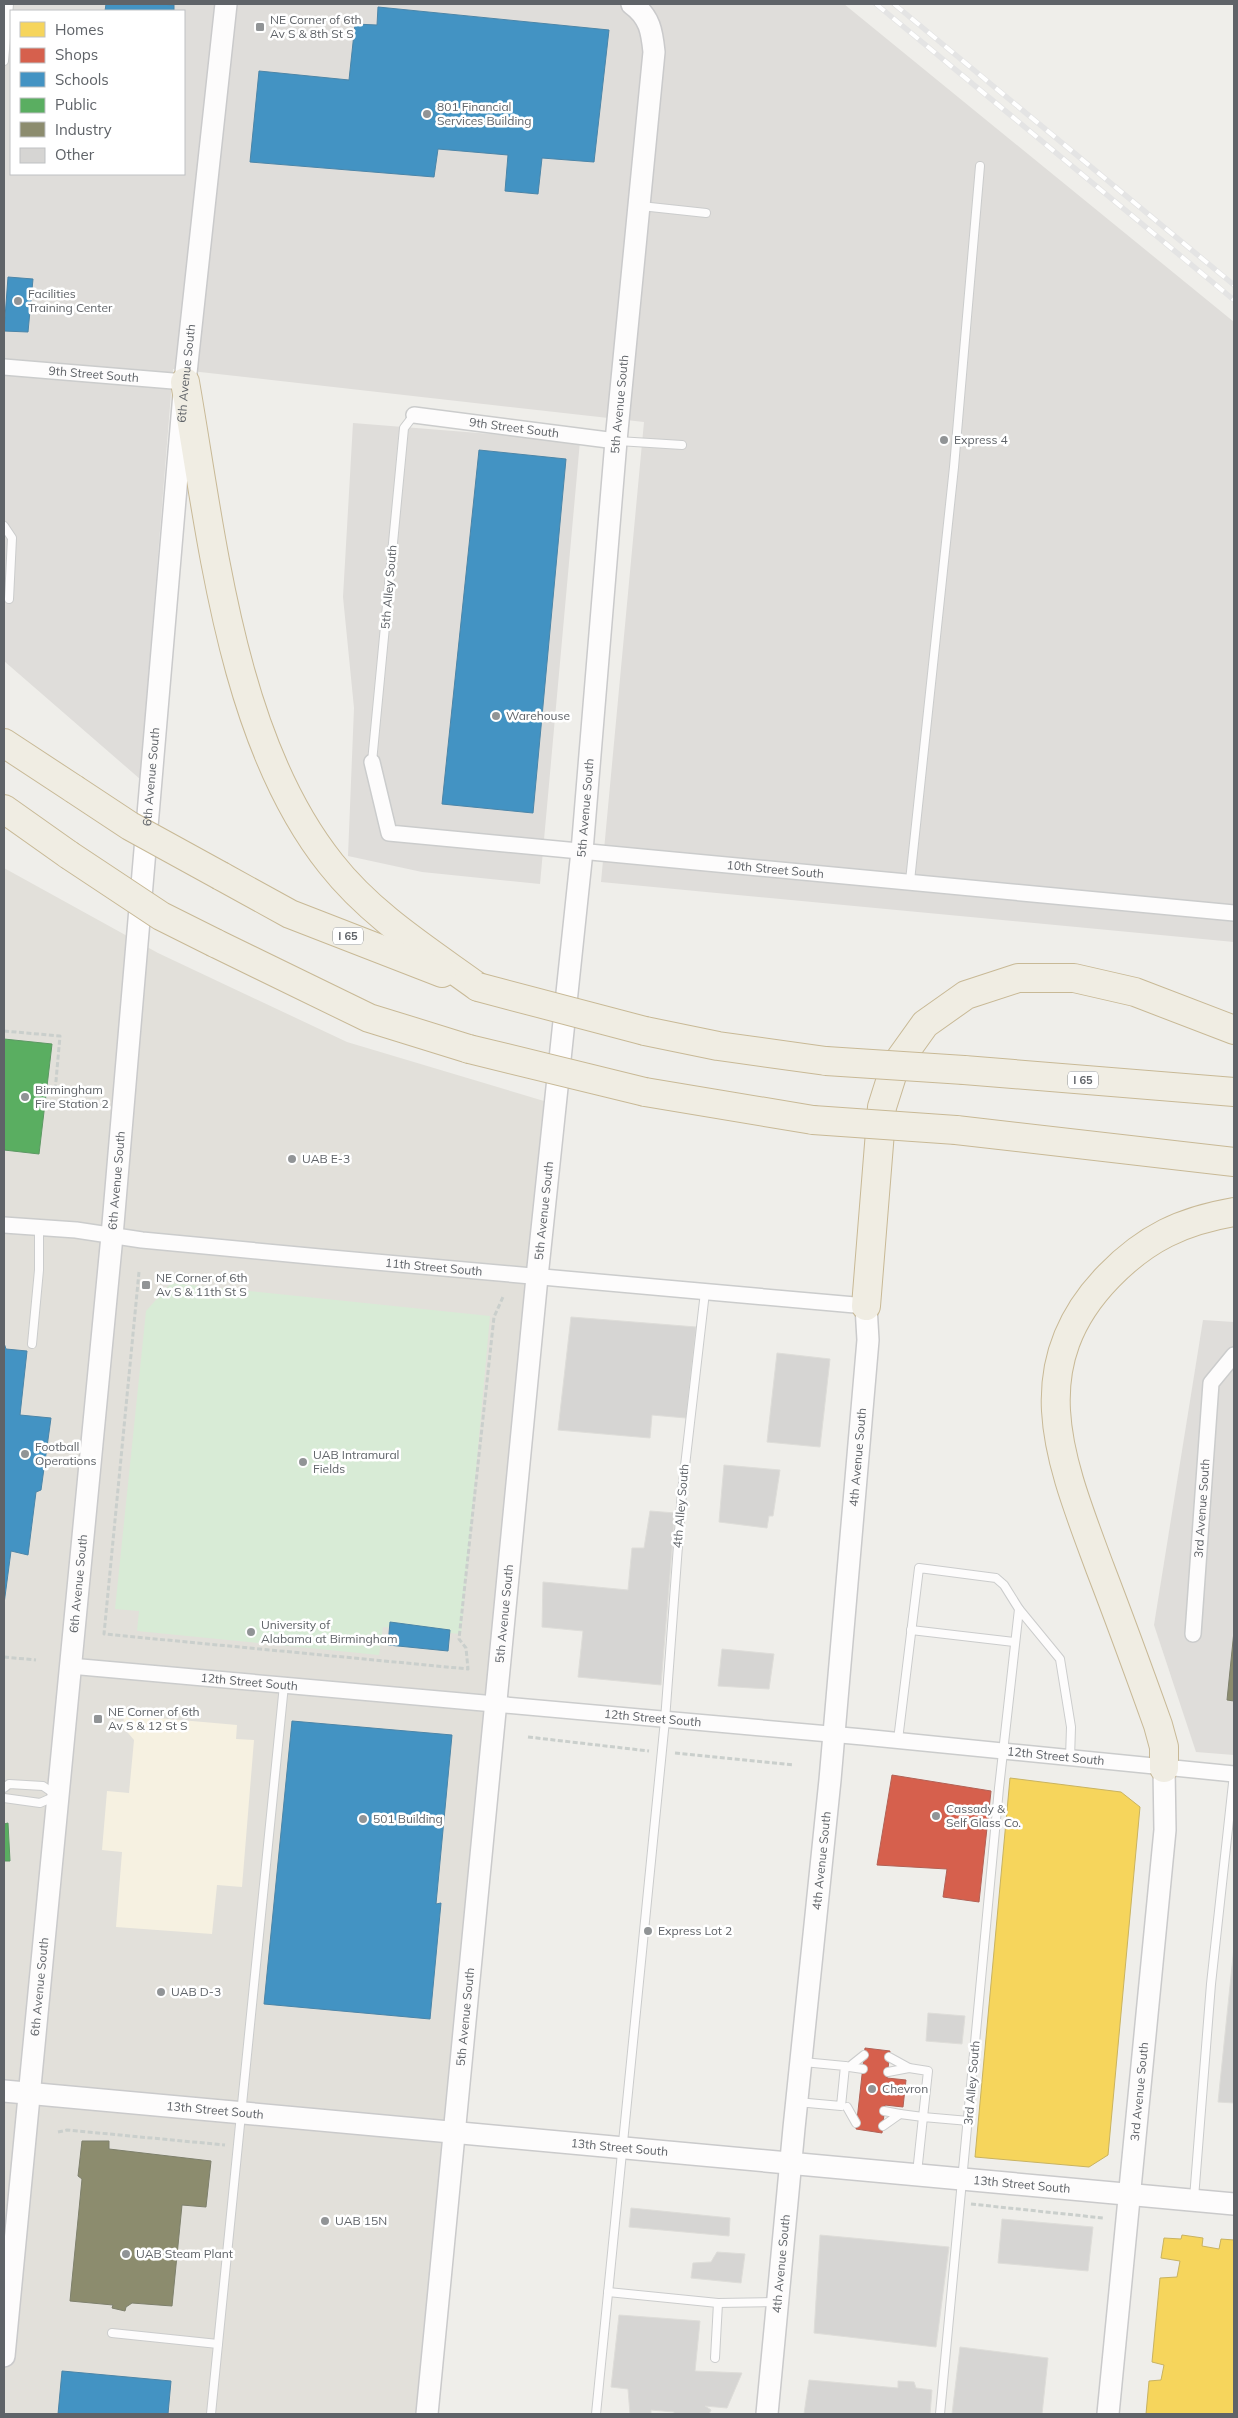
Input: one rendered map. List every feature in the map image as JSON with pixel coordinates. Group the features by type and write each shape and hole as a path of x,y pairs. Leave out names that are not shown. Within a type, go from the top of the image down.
{"highway":[{"path":"185,382 222,591 250,706 291,806 331,865 380,916 478,987"},
{"name":"I 65","path":"4,743 130,826 290,914 478,987 645,1031 718,1046 826,1060 1234,1092"},
{"path":"4,809 69,856 161,916 369,1018 469,1049 645,1092 813,1120 956,1130 1234,1162"},
{"path":"4,822 69,856"},
{"path":"866,1306 882,1107 895,1066 925,1024 966,995 1018,978 1074,978 1135,992 1234,1030"},
{"path":"1164,1768 1164,1747 1158,1724 1074,1497 1060,1450 1055,1385 1068,1333 1100,1285 1122,1262 1163,1233 1205,1217 1234,1212"}],"street":[{"name":"6th Avenue South","path":"4,2356 112,1236 185,382 226,4"},
{"name":"5th Avenue South","path":"427,2414 537,1277 582,851 616,441 654,52 651,26 639,6"},
{"name":"9th Street South","path":"4,367 185,382"},
{"name":"9th Street South","path":"414,415 616,441"},
{"name":"10th Street South","path":"372,762 389,833 1234,913"},
{"name":"11th Street South","path":"4,1225 39,1226 112,1236 537,1277 866,1306"},
{"name":"4th Avenue South","path":"767,2414 834,1734 868,1340 866,1306"},
{"name":"3rd Avenue South","path":"1193,1634 1212,1383 1234,1355"},
{"name":"12th Street South","path":"70,1666 834,1734 1234,1774"},
{"name":"3rd Avenue South","path":"1108,2414 1128,2194 1166,1830 1164,1768"},
{"name":"13th Street South","path":"4,2091 1234,2204"}],"lane":[{"path":"4,61 9,4"},
{"path":"910,881 954,468 980,166"},
{"path":"639,206 706,213"},
{"name":"5th Alley South","path":"372,762 404,428 414,415"},
{"path":"616,441 682,445"},
{"path":"4,526 12,538 9,599"},
{"path":"32,1344 39,1270 39,1226"},
{"name":"4th Alley South","path":"596,2414 665,1720 682,1492 705,1292"},
{"path":"898,1740 919,1568 996,1578 1004,1585 1019,1610 1060,1658 1071,1727 1070,1758"},
{"name":"3rd Alley South","path":"940,2414 999,1788 1019,1610"},
{"path":"911,1630 1014,1642"},
{"path":"212,2414 284,1685"},
{"path":"1194,2200 1211,1984 1234,1774"},
{"path":"4,1788 9,1784 43,1786 58,1796"},
{"path":"4,1798 40,1803 58,1796"},
{"path":"847,2066 864,2055"},
{"path":"889,2057 908,2068"},
{"path":"801,2062 863,2069"},
{"path":"847,2066 844,2107 856,2123"},
{"path":"888,2072 908,2068 928,2070 917,2175"},
{"path":"797,2102 858,2108"},
{"path":"884,2111 969,2121"},
{"path":"883,2126 900,2114"},
{"path":"608,2292 718,2303 778,2302"},
{"path":"715,2358 718,2303"},
{"path":"112,2333 218,2344"}],"path":[{"path":"4,1031 60,1036 55,1092"},
{"path":"139,1272 104,1634 468,1669 466,1648 459,1638 494,1317 503,1297"},
{"path":"4,1657 36,1660"},
{"path":"528,1736 794,1765"},
{"path":"58,2132 67,2130 238,2146"},
{"path":"961,2203 1103,2218"}],"shaded area":[{"path":"4,4 844,4 1234,322 1234,942 601,882 644,422 173,369 140,779 4,661"},
{"path":"353,423 580,441 540,884 422,872 348,856 354,708 343,597"},
{"name":"University of Alabama at Birmingham","path":"4,868 158,953 347,1042 544,1101 427,2414 4,2414"},
{"path":"1203,1320 1234,1322 1234,1755 1196,1752 1154,1625"}],"green space":[{"name":"UAB Intramural Fields","path":"171,1283 490,1316 461,1634 383,1627 379,1655 137,1631 139,1611 115,1609 146,1311"}],"sand":[{"path":"124,1715 237,1725 236,1739 254,1740 242,1887 217,1885 212,1934 116,1927 122,1852 102,1850 107,1791 129,1793 134,1740 123,1727"}],"building: Homes":[{"path":"1010,1778 1121,1792 1140,1807 1108,2155 1089,2167 975,2157"},
{"path":"1182,2235 1203,2238 1202,2246 1219,2249 1221,2239 1234,2240 1234,2414 1146,2414 1149,2381 1161,2380 1164,2365 1152,2362 1160,2278 1177,2277 1180,2261 1161,2258 1164,2238 1181,2239"}],"building: Shops":[{"path":"892,1775 991,1791 979,1902 943,1897 947,1869 877,1865"},
{"path":"865,2048 890,2051 887,2078 906,2080 903,2107 885,2105 882,2133 856,2129"}],"building: Schools":[{"path":"106,4 174,5 174,10 105,10"},
{"name":"801 Financial Services Building","path":"378,7 609,30 594,162 542,158 538,194 505,191 508,155 438,149 434,177 250,162 259,71 349,80 355,24 377,25"},
{"name":"Facilities Training Center","path":"8,277 33,279 28,332 4,331"},
{"name":"Warehouse","path":"479,450 566,459 533,813 442,804"},
{"name":"Football Operations","path":"4,1343 6,1349 27,1351 20,1415 51,1418 41,1490 36,1492 28,1555 11,1551 4,1604"},
{"path":"390,1622 450,1630 448,1651 388,1645"},
{"name":"501 Building","path":"292,1721 452,1735 436,1904 441,1903 430,2019 264,2004"},
{"path":"62,2371 171,2381 168,2414 58,2414"}],"building: Public":[{"name":"Birmingham Fire Station 2","path":"4,1039 52,1044 39,1154 4,1150"},
{"path":"8,1823 10,1861 4,1861 4,1824"}],"building: Industry":[{"path":"1234,1631 1234,1701 1227,1700"},
{"name":"UAB Steam Plant","path":"82,2141 109,2141 109,2149 211,2161 206,2207 182,2205 172,2306 132,2303 126,2307 125,2311 112,2308 113,2305 70,2301 82,2179 78,2176"}],"building: Other":[{"path":"571,1317 696,1327 686,1418 652,1415 650,1438 558,1430"},
{"path":"777,1353 830,1359 820,1447 767,1442"},
{"path":"724,1465 780,1470 773,1516 769,1516 767,1528 719,1522"},
{"path":"650,1511 675,1513 661,1685 578,1677 583,1631 542,1627 543,1582 628,1590 632,1548 644,1548"},
{"path":"722,1649 774,1654 769,1689 718,1686"},
{"path":"1234,1947 1234,2103 1218,2102"},
{"path":"928,2013 965,2016 962,2044 926,2041"},
{"path":"631,2208 730,2218 729,2236 629,2227"},
{"path":"1002,2219 1093,2227 1088,2271 998,2263"},
{"path":"820,2235 949,2247 936,2347 814,2333"},
{"path":"717,2252 745,2254 741,2283 691,2278 693,2263 711,2262"},
{"path":"619,2315 700,2321 695,2371 742,2373 727,2408 705,2406 711,2410 709,2414 674,2414 674,2412 651,2410 651,2414 630,2414 628,2389 611,2387"},
{"path":"960,2347 1048,2358 1042,2414 952,2414"},
{"path":"809,2380 898,2388 898,2381 914,2382 916,2388 932,2390 930,2414 804,2414"}],"railway":[{"path":"876,4 1234,300"},
{"path":"894,4 1234,285"}],"place":[{"name":"NE Corner of 6th Av S & 8th St S","path":"260,27"},
{"name":"801 Financial Services Building","path":"427,114"},
{"name":"Facilities Training Center","path":"18,301"},
{"name":"Express 4","path":"944,440"},
{"name":"Warehouse","path":"496,716"},
{"name":"Birmingham Fire Station 2","path":"25,1097"},
{"name":"UAB E-3","path":"292,1159"},
{"name":"NE Corner of 6th Av S & 11th St S","path":"146,1285"},
{"name":"Football Operations","path":"25,1454"},
{"name":"UAB Intramural Fields","path":"303,1462"},
{"name":"University of Alabama at Birmingham","path":"251,1632"},
{"name":"NE Corner of 6th Av S & 12 St S","path":"98,1719"},
{"name":"Cassady & Self Glass Co.","path":"936,1816"},
{"name":"501 Building","path":"363,1819"},
{"name":"Express Lot 2","path":"648,1931"},
{"name":"UAB D-3","path":"161,1992"},
{"name":"Chevron","path":"872,2089"},
{"name":"UAB 15N","path":"325,2221"},
{"name":"UAB Steam Plant","path":"126,2254"}]}
